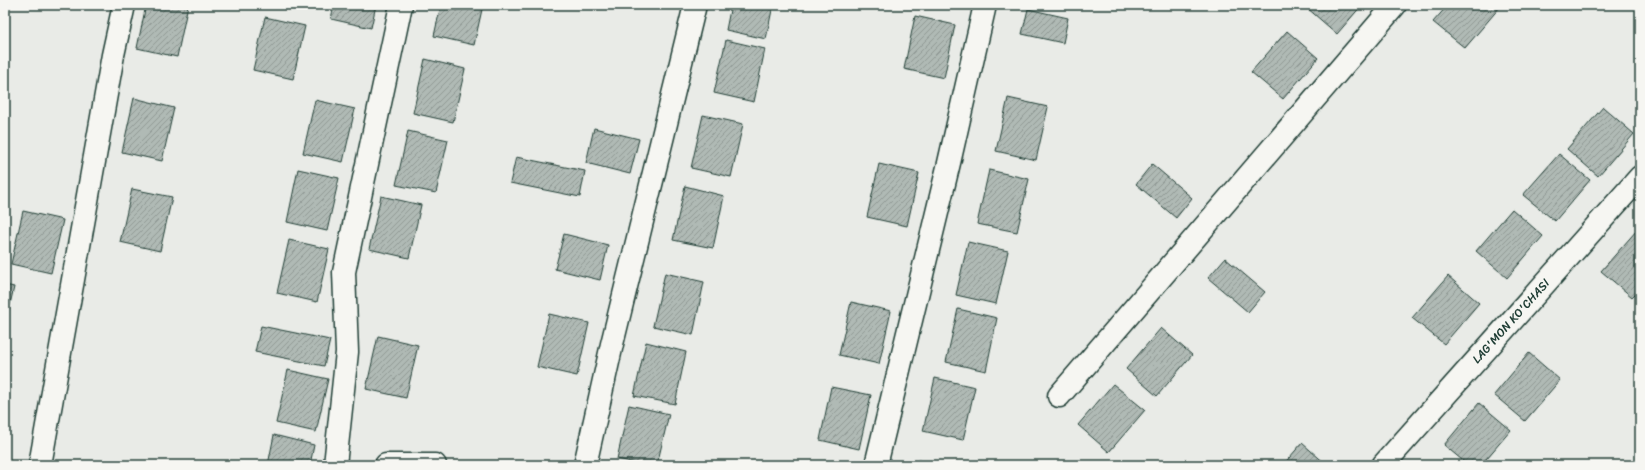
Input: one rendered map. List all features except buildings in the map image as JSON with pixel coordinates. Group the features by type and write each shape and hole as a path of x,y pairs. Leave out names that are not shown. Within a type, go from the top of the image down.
{"street":[{"path":"40,465 112,56 124,5"},
{"path":"335,465 347,352 344,272 401,5"},
{"path":"585,465 614,336 696,5"},
{"path":"876,465 949,163 985,5"},
{"path":"1059,396 1396,5"},
{"name":"LAG'MON KO'CHASI","path":"1383,465 1640,177"},
{"path":"386,465 435,465"}]}
